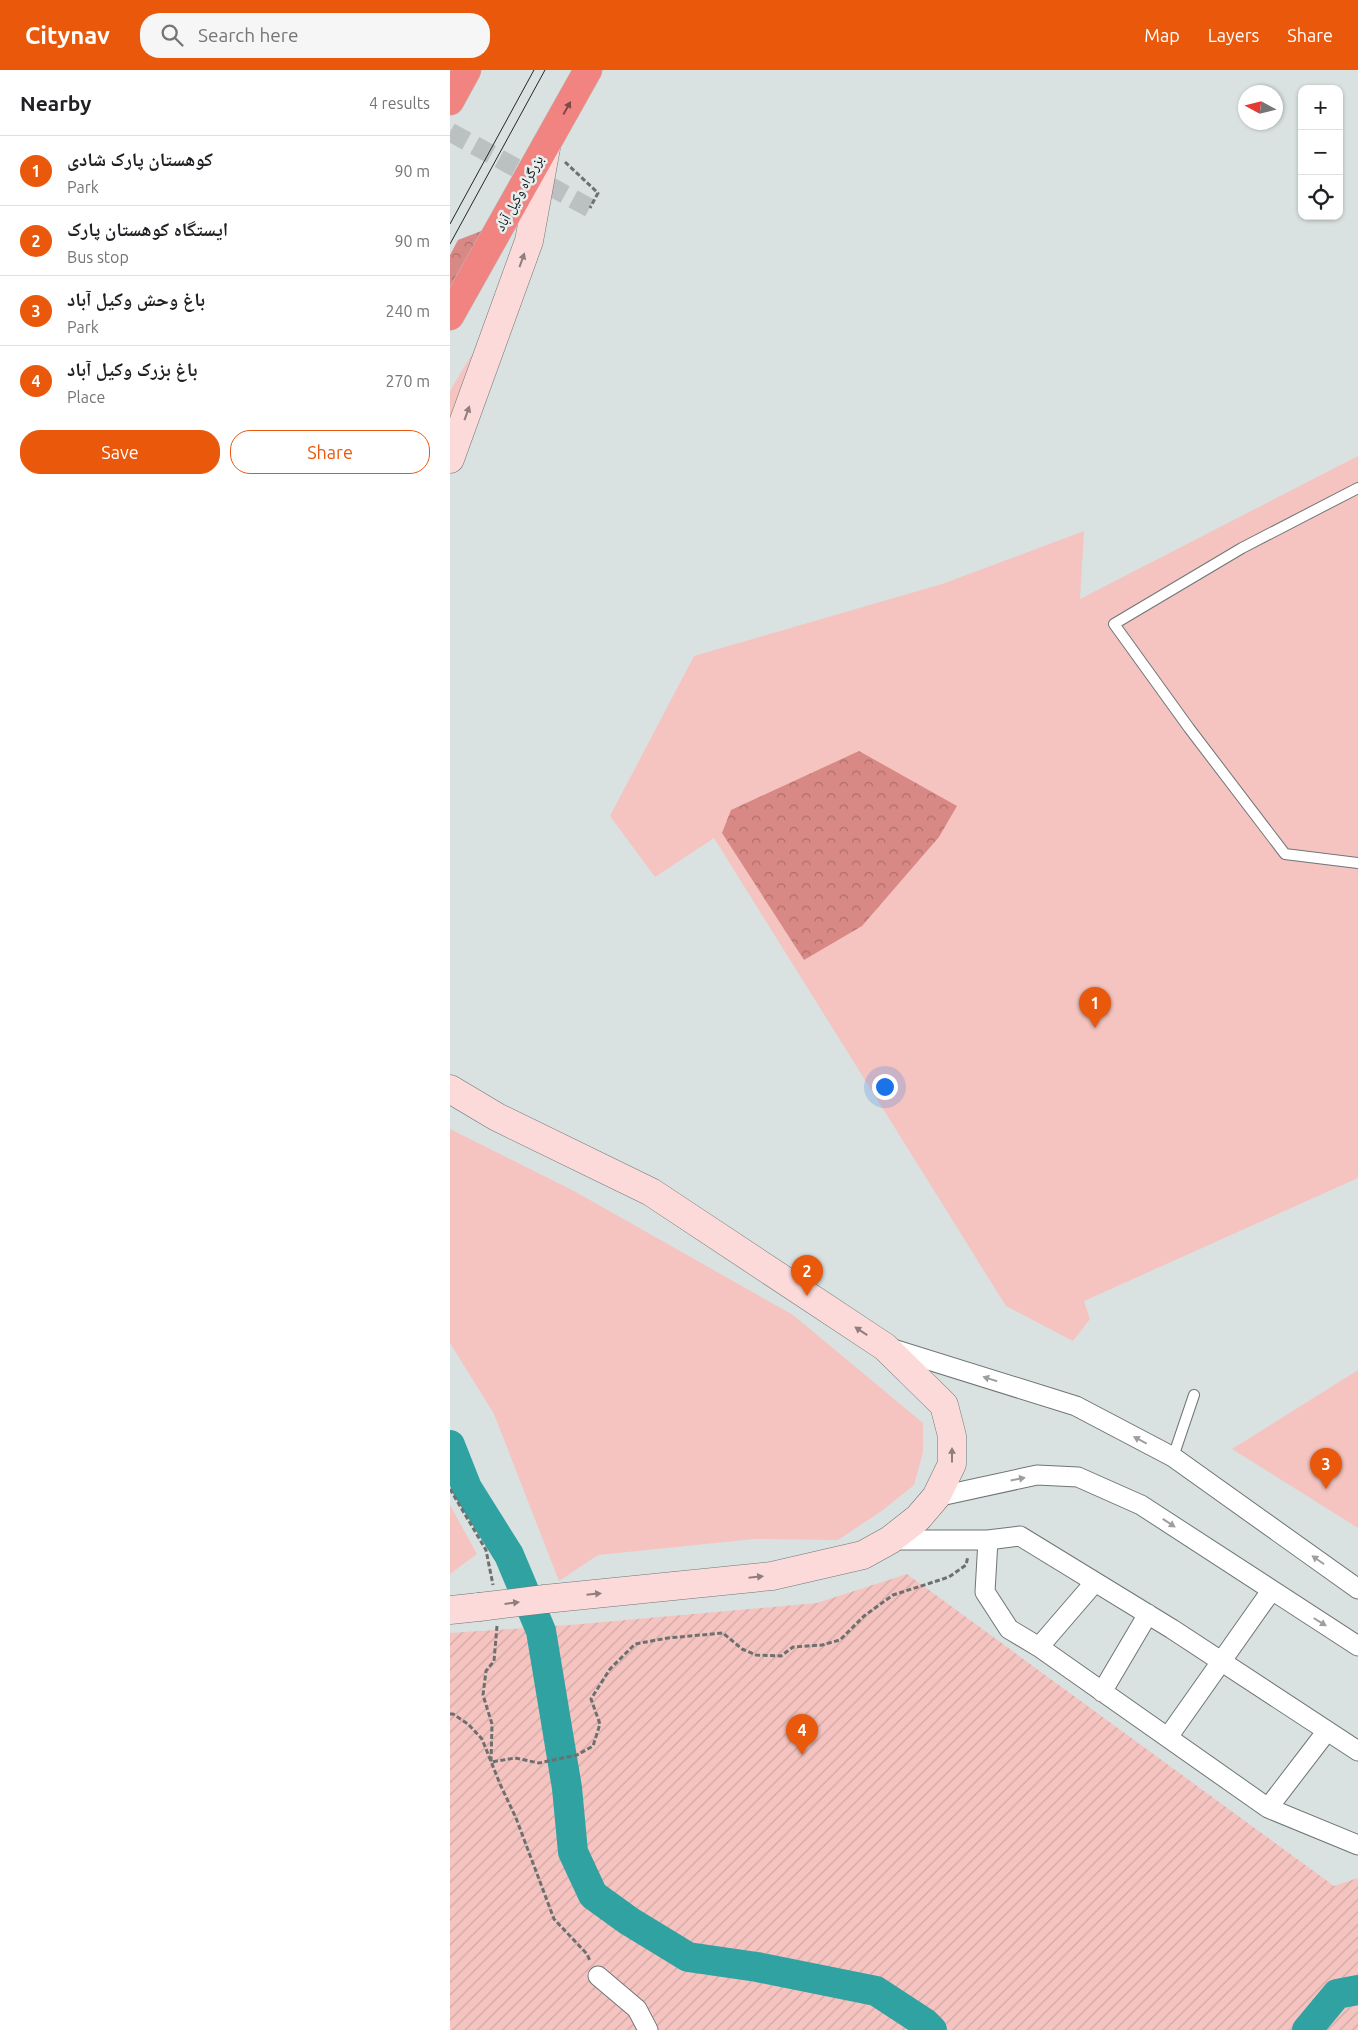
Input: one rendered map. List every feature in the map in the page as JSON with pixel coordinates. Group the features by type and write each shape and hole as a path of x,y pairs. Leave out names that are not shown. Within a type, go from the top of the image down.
{"highway":[{"path":"450,101 467,70"},
{"name":"بزرگراه وکیل آباد","path":"450,316 588,70"}],"street":[{"path":"450,459 529,241 546,145"},
{"path":"450,1089 497,1117 650,1192 885,1347 944,1405 952,1436 952,1464 936,1497 918,1518 890,1540 864,1555 772,1576 545,1599 491,1608 450,1610"},
{"path":"885,1347 1076,1406 1172,1457 1358,1588"},
{"path":"936,1497 1037,1475 1078,1477 1141,1505 1358,1646"},
{"path":"890,1540 980,1540 1020,1536 1148,1614 1358,1751"},
{"path":"980,1540 985,1592 1010,1629 1039,1647 1268,1808 1358,1845"},
{"path":"1039,1647 1095,1582"},
{"path":"1168,1737 1271,1591"},
{"path":"1102,1692 1148,1614"},
{"path":"1268,1808 1327,1731"},
{"path":"598,1976 637,2009 648,2030"}],"lane":[{"path":"1358,488 1242,548 1114,624 1189,728 1285,854 1358,863"},
{"path":"1172,1457 1194,1394"}],"path":[{"path":"546,145 598,193 590,208"},
{"path":"450,1489 486,1550 494,1661 486,1671 483,1695 492,1724 491,1762"},
{"path":"491,1762 515,1758 539,1763 577,1755 593,1746 600,1724 591,1699 610,1669 635,1644 668,1638 724,1632 742,1649 756,1655 781,1656 793,1647 822,1645 840,1640 864,1616 893,1594 949,1578 966,1565 980,1540"},
{"path":"450,1714 468,1724 482,1739 516,1818 554,1919 587,1954 598,1976"}],"shaded area":[{"path":"472,354 450,422 450,391"},
{"path":"1358,456 1358,1178 1084,1301 1090,1319 1073,1341 1006,1306 714,838 655,877 610,816 694,656 942,584 1084,531 1080,599"},
{"path":"450,1129 574,1191 793,1315 923,1423 923,1452 914,1485 883,1510 838,1540 754,1539 598,1555 559,1581 494,1414 450,1343"},
{"path":"1358,1370 1358,1528 1232,1449"},
{"path":"450,1505 477,1554 450,1574"},
{"path":"907,1574 1334,1886 1358,1878 1358,2030 450,2030 450,1633 570,1625 817,1603"}],"green space":[{"path":"497,225 450,309 450,255 458,240"},
{"path":"859,751 957,806 939,837 862,926 804,960 722,833 731,810"}],"waterway":[{"path":"450,1445 467,1488 509,1555 541,1631 567,1788 573,1852 593,1895 629,1921 688,1957 757,1967 876,1991 925,2023 932,2030"},
{"path":"1307,2030 1337,1994 1358,1990"}],"tunnel":[{"path":"450,132 590,208"}],"tram line":[{"path":"450,224 534,70"},
{"path":"450,244 545,70"}],"place":[{"name":"کوهستان پارک شادی","path":"1095,1028"},
{"name":"ایستگاه کوهستان پارک","path":"807,1296"},
{"name":"باغ وحش وکیل آباد","path":"1326,1489"},
{"name":"باغ بزرک وکیل آباد","path":"802,1755"}]}
